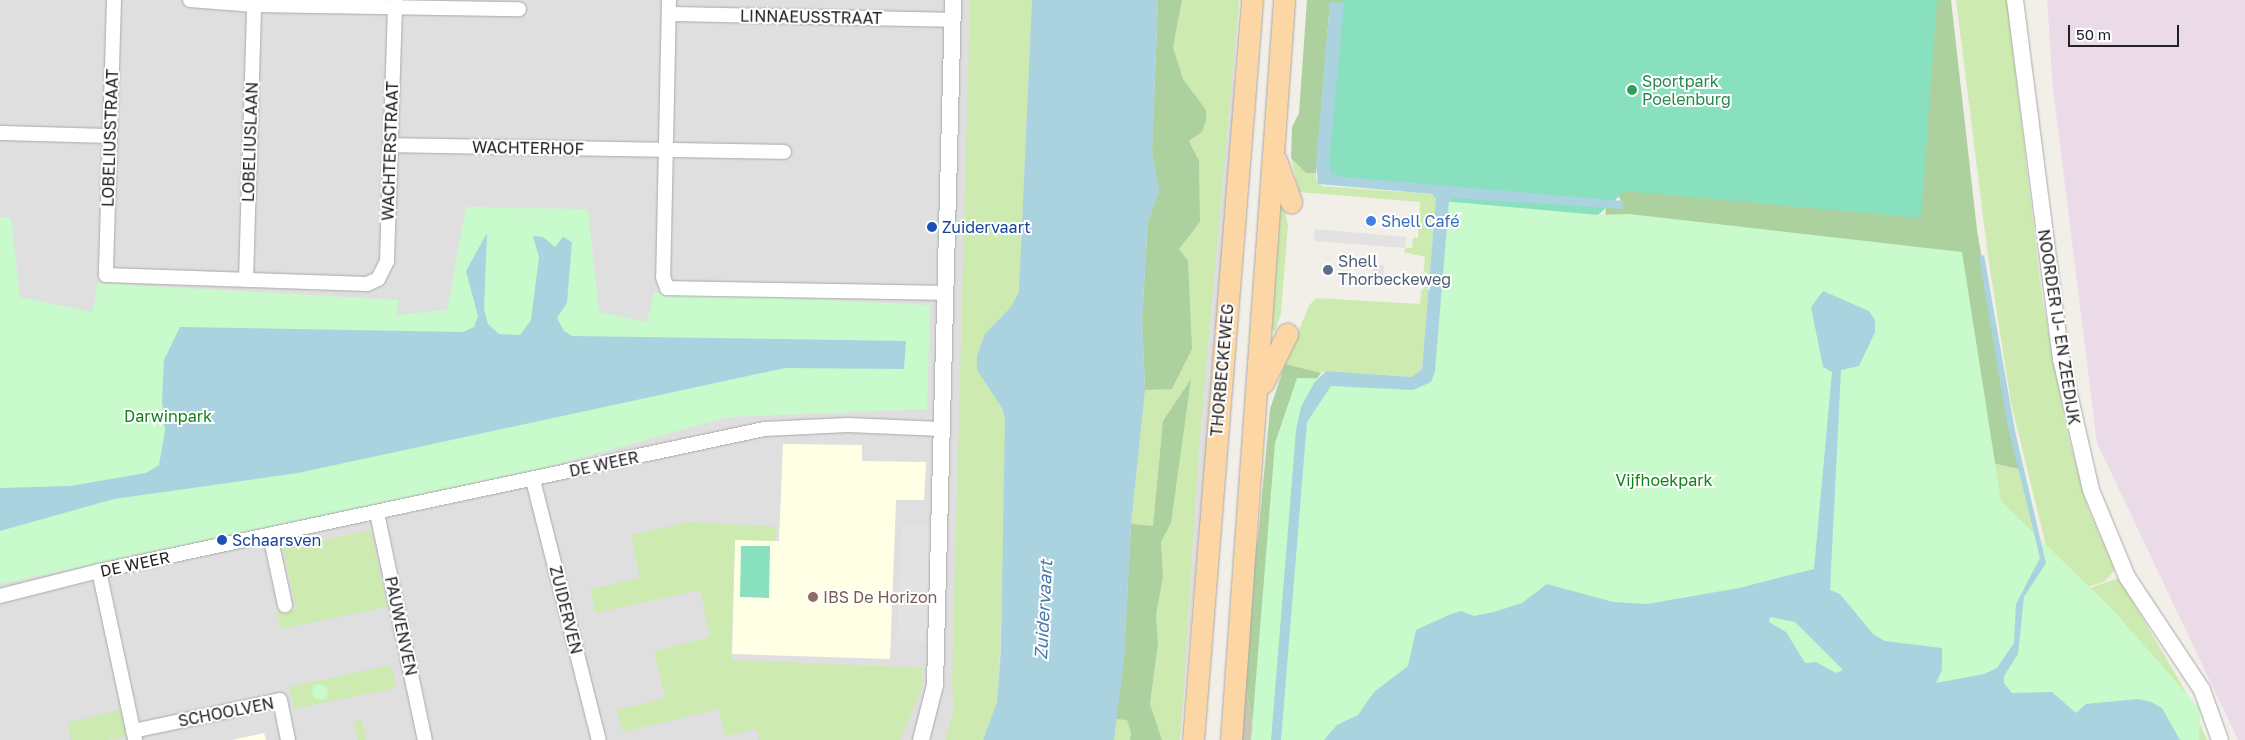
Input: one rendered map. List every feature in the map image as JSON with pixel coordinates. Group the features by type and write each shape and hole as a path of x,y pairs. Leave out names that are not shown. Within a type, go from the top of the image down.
{"main road":[{"name":"THORBECKEWEG","path":"1193,740 1252,0"},
{"path":"1231,740 1258,392 1284,0"},
{"path":"1273,152 1291,202"},
{"path":"1258,392 1287,334"}],"street":[{"name":"LOBELIUSSTRAAT","path":"114,0 106,275 246,280"},
{"path":"190,0 254,4 394,4 519,9"},
{"path":"921,740 935,685 952,0"},
{"name":"NOORDER IJ- EN ZEEDIJK","path":"2015,0 2060,359 2091,490 2127,577 2202,690 2220,740"},
{"name":"LOBELIUSLAAN","path":"246,280 254,4"},
{"name":"WACHTERSTRAAT","path":"246,280 366,284 378,279 387,261 394,4"},
{"name":"LINNAEUSSTRAAT","path":"666,152 669,7 952,20"},
{"path":"0,133 110,136"},
{"name":"WACHTERHOF","path":"390,145 666,152"},
{"path":"784,152 666,152 663,279 667,288 944,294"},
{"name":"DE WEER","path":"0,596 99,571 533,480 764,429 848,425 942,429"},
{"name":"ZUIDERVEN","path":"533,480 599,740"},
{"name":"PAUWENVEN","path":"377,513 425,740"},
{"path":"270,535 285,605"},
{"path":"99,571 134,736"},
{"name":"SCHOOLVEN","path":"134,736 280,700 288,740"}],"shaded area":[{"path":"0,0 1239,0 1224,261 1180,740 0,740"},
{"path":"2047,0 2245,0 2245,740 2238,740 2097,443 2053,89"},
{"path":"1315,229 1406,237 1405,248 1314,241"},
{"path":"1373,264 1384,265 1383,285 1371,285"},
{"name":"IBS De Horizon","path":"783,444 862,445 862,461 926,462 924,500 896,500 890,659 732,654 735,539 779,541"},
{"path":"902,524 933,525 929,642 897,641"},
{"path":"1242,668 1256,740 1236,740"},
{"path":"264,733 266,740 232,740"}],"green space":[{"path":"970,0 1032,0 1019,292 1010,308 995,323 977,356 977,370 1002,408 1005,418 1003,569 997,702 983,740 945,740 954,709 952,681"},
{"path":"1158,0 1182,0 1173,47 1183,79 1206,110 1206,120 1202,132 1189,141 1199,161 1200,222 1179,249 1188,261 1192,349 1172,389 1145,390 1142,319 1148,221 1159,191 1152,152"},
{"path":"1182,0 1239,0 1199,448 1180,740 1162,740 1150,704 1158,643 1156,615 1163,577 1161,541 1171,523 1190,380 1163,421 1153,526 1131,524 1145,390 1172,389 1179,249 1200,222 1199,161 1188,141 1196,138 1206,120 1206,110 1183,79 1173,47"},
{"path":"1307,0 1364,0 1352,157 1330,2 1316,173 1306,173 1291,158 1292,127 1299,113"},
{"name":"Sportpark Poelenburg","path":"1342,0 1937,0 1921,218 1625,191 1598,215 1442,201 1444,192 1324,179"},
{"path":"1924,0 1951,0 1977,230 1999,358 2023,470 1974,459 1605,218 1606,207 1623,208 1608,164"},
{"path":"1956,0 2007,0 2042,297 2066,427 2088,509 2115,570 2104,582 2064,593 2045,542 2011,403 1988,256"},
{"path":"1291,158 1306,172 1316,173 1316,179 1322,186 1432,194 1436,199 1422,369 1413,377 1326,371 1321,373 1285,365 1309,305 1317,298 1420,304 1425,257 1404,252 1405,248 1412,248 1413,238 1418,238 1420,202 1299,192"},
{"name":"Vijfhoekpark","path":"1442,201 1598,215 1629,214 1962,252 2001,501 2112,609 2200,709 2199,740 1251,740 1275,443 1297,378 1423,380"},
{"path":"1283,203 1288,225 1281,313 1275,332 1269,327 1278,205"},
{"name":"Darwinpark","path":"466,207 588,209 599,312 647,322 654,292 930,305 927,409 728,417 540,469 0,584 0,217 11,218 20,297 92,312 98,283 399,300 396,315 447,310"},
{"path":"1285,364 1321,373 1309,390 1256,740 1242,668 1248,591 1258,538 1270,409"},
{"path":"1191,379 1171,523 1161,542 1163,577 1156,615 1158,643 1150,704 1162,740 1130,740 1131,733 1127,720 1115,719 1124,659 1131,524 1153,526 1163,421"},
{"path":"1974,459 2023,470 2041,547 2024,540"},
{"path":"689,522 777,527 775,541 735,540 731,660 923,668 922,688 900,740 759,740 756,729 725,736 719,709 623,732 617,710 665,698 654,651 710,637 700,590 595,613 590,589 640,578 631,535"},
{"path":"371,530 387,607 281,629 277,612 296,609 283,549"},
{"path":"741,546 770,546 769,598 740,597"},
{"path":"2119,578 2186,692 2207,740 2195,740 2066,596"},
{"path":"391,665 396,688 294,709 289,687"},
{"path":"320,684 328,692 320,700 312,692"},
{"path":"120,710 126,736 108,740 71,740 67,723"},
{"path":"1115,719 1127,720 1131,733 1130,740 1114,740"},
{"path":"362,720 366,740 358,740 354,722"}],"water":[{"path":"1032,0 1158,0 1152,152 1159,191 1148,221 1142,319 1145,390 1131,524 1124,659 1114,740 983,740 997,702 1001,650 1005,418 1002,408 977,370 977,356 985,334 1010,308 1019,292"},
{"path":"1330,2 1344,3 1329,163 1331,173 1345,177 1623,201 1623,209 1454,198 1449,202 1435,371 1431,382 1413,390 1331,386 1307,422 1281,740 1271,740 1296,430 1301,407 1314,383 1326,371 1412,377 1422,369 1436,199 1432,194 1318,184 1316,164"},
{"path":"487,233 484,309 488,324 499,334 520,335 531,320 539,257 533,236 543,237 555,247 563,237 572,242 567,303 557,318 564,331 572,336 906,341 904,369 785,368 298,473 114,499 0,531 0,488 70,486 146,473 159,465 165,431 162,401 164,360 180,327 463,332 474,327 478,316 466,271"},
{"path":"1984,255 2015,431 2046,563 2024,597 2018,654 2004,676 2004,683 2012,693 2052,692 2076,713 2086,704 2138,699 2151,702 2162,708 2180,740 1324,740 1337,725 1358,715 1374,692 1408,666 1416,630 1451,614 1461,611 1474,616 1494,612 1522,603 1547,584 1613,602 1647,604 1739,588 1814,569 1832,372 1823,367 1811,307 1823,291 1869,311 1875,320 1875,332 1859,366 1841,370 1830,590 1840,594 1873,634 1885,641 1942,648 1942,670 1936,683 1984,674 1997,668 2014,643 2016,604 2040,558 2006,418 1979,257","holes":["1770,617 1795,622 1843,670 1836,673 1816,662 1805,663 1786,632 1769,622"]}],"place":[{"name":"Sportpark Poelenburg","path":"1632,90"},
{"name":"Shell Café","path":"1371,221"},
{"name":"Zuidervaart","path":"932,227"},
{"name":"Shell Thorbeckeweg","path":"1328,270"},
{"name":"Schaarsven","path":"222,540"},
{"name":"IBS De Horizon","path":"813,597"}]}
